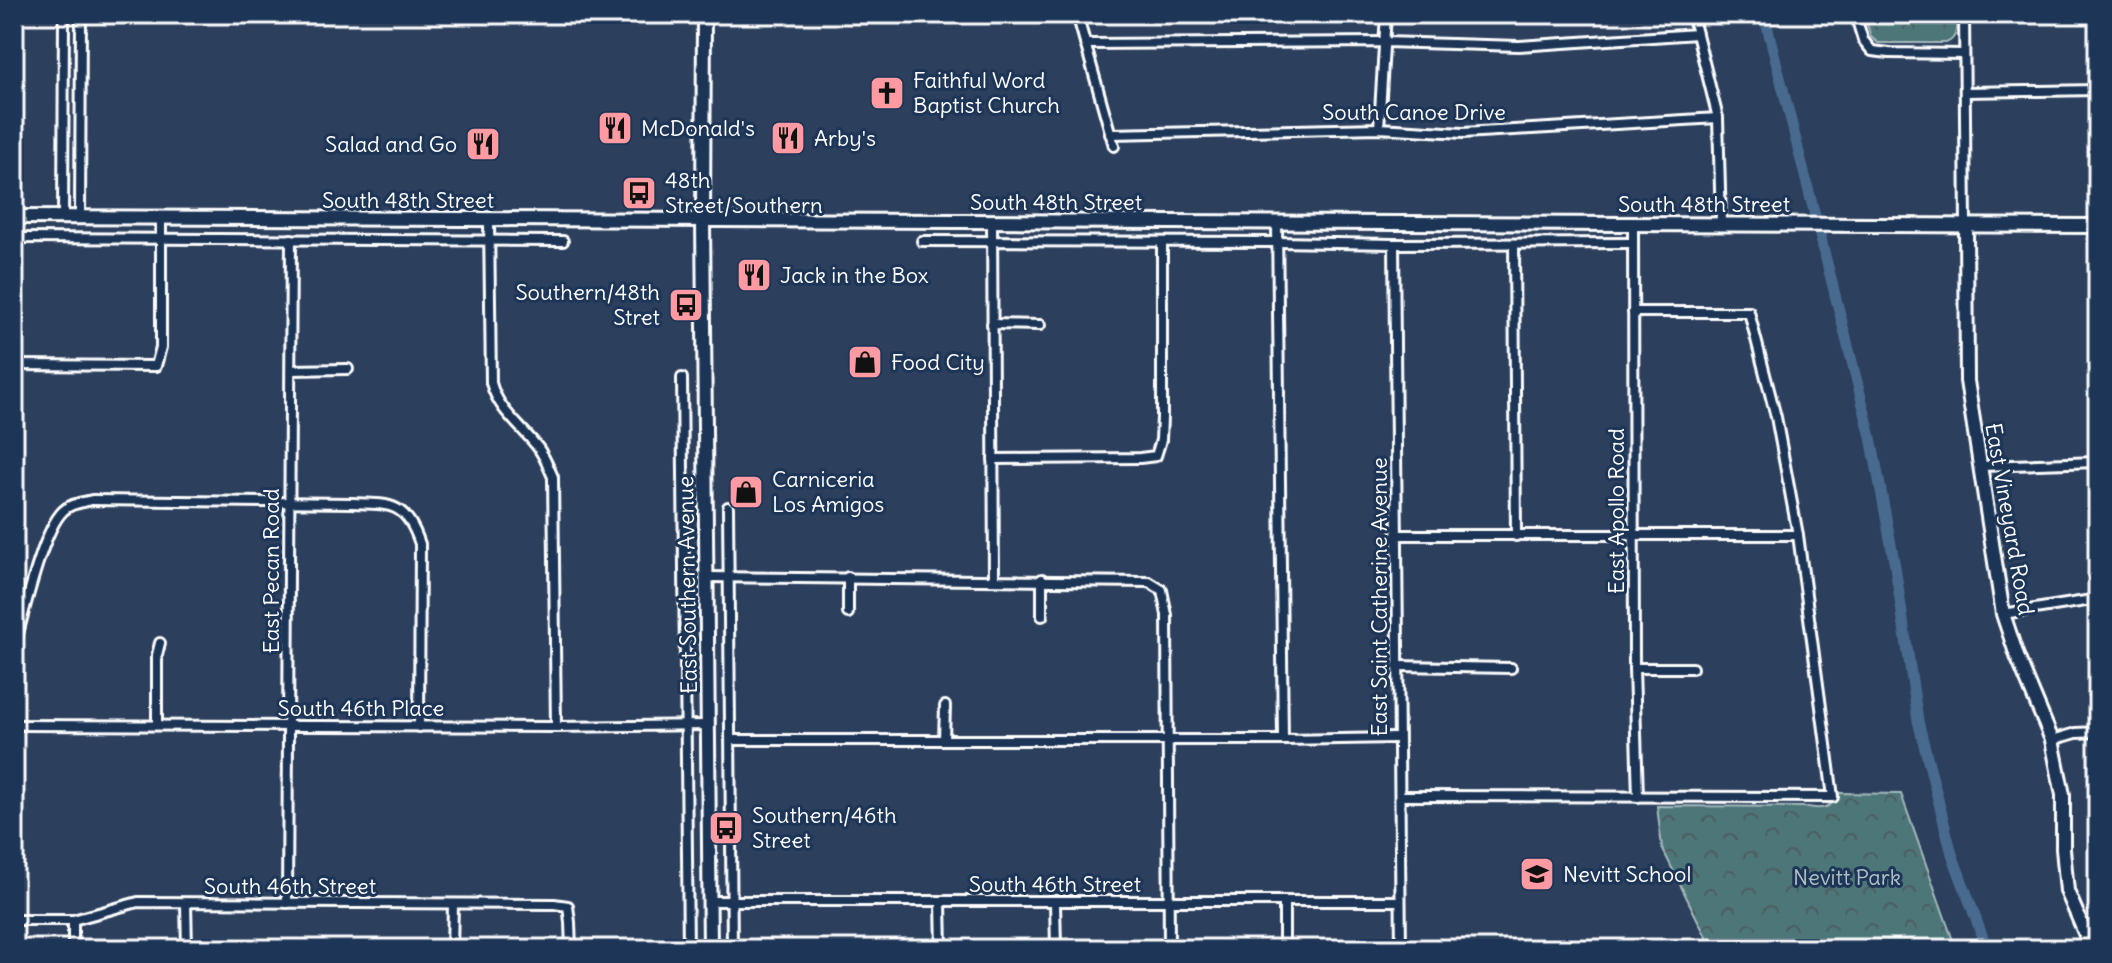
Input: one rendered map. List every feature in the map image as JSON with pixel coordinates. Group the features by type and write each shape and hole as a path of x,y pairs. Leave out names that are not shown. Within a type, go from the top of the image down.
{"main road":[{"name":"East Southern Avenue","path":"704,14 710,949"},
{"name":"South 48th Street","path":"14,217 2098,226"},
{"name":"East Vineyard Road","path":"1966,225 1969,402 2003,614 2052,740 2063,795 2067,891 2092,949"}],"street":[{"path":"63,218 64,14"},
{"path":"80,218 81,14"},
{"path":"1077,14 1114,146"},
{"path":"1379,128 1386,14"},
{"path":"1692,14 1718,118 1721,224"},
{"path":"1855,14 1863,40 1872,51 1964,54"},
{"path":"1964,14 1966,225"},
{"path":"1085,44 1385,42 1519,46 1697,34"},
{"path":"1965,92 2098,90"},
{"name":"South Canoe Drive","path":"1110,134 1379,128 1463,133 1718,118"},
{"path":"14,365 156,366 161,347 161,218"},
{"path":"489,221 491,383 502,408 538,448 553,477 556,727"},
{"path":"992,221 994,579"},
{"path":"1277,223 1283,740"},
{"name":"East Apollo Road","path":"1633,224 1634,668 1638,797"},
{"name":"South 48th Street","path":"14,238 563,241"},
{"name":"East Pecan Road","path":"287,903 291,239"},
{"name":"South 48th Street","path":"922,241 1633,243"},
{"path":"993,459 1156,456 1161,440 1162,417 1162,243"},
{"name":"East Saint Catherine Avenue","path":"1394,244 1401,949"},
{"path":"1514,244 1516,536"},
{"path":"1400,796 1833,797 1798,535 1776,417 1749,312 1633,312"},
{"path":"992,324 1040,325"},
{"path":"291,370 348,369"},
{"name":"East Southern Avenue","path":"682,378 688,949"},
{"path":"1981,466 2098,462"},
{"path":"14,649 48,532 61,512 71,505 92,500 387,505 408,516 420,544 419,727"},
{"name":"East Southern Avenue","path":"728,507 732,949"},
{"path":"1396,535 1798,535"},
{"path":"706,577 1149,582 1162,590 1167,615 1169,949"},
{"path":"848,577 848,613"},
{"path":"1042,579 1042,616"},
{"path":"2003,614 2098,599"},
{"path":"157,725 157,655 160,643"},
{"path":"1397,666 1511,668"},
{"path":"1634,668 1692,668"},
{"path":"944,740 945,706"},
{"name":"South 46th Place","path":"14,725 708,725"},
{"path":"2052,740 2076,733 2098,732"},
{"path":"731,740 1397,738"},
{"name":"South 46th Street","path":"710,901 1400,901"},
{"name":"South 46th Street","path":"14,920 73,920 138,902 554,904 568,906 571,949"},
{"path":"941,902 942,949"},
{"path":"1055,902 1056,949"},
{"path":"1284,902 1284,949"},
{"path":"186,903 187,949"},
{"path":"452,949 453,905"},
{"path":"73,920 73,949"},
{"path":"2082,929 2098,923"}],"green space":[{"path":"1864,14 1956,14 1956,31 1946,43 1878,43 1871,37"},
{"name":"Nevitt Park","path":"1839,793 1901,794 1956,949 1712,949 1662,848 1657,806 1818,808 1830,805"}],"waterway":[{"path":"1764,14 1871,437 1895,566 1918,721 1952,854 1987,949"}],"place":[{"name":"Faithful Word Baptist Church","path":"887,93"},
{"name":"McDonald's","path":"615,128"},
{"name":"Arby's","path":"788,138"},
{"name":"Salad and Go","path":"483,144"},
{"name":"48th Street/Southern","path":"639,193"},
{"name":"Jack in the Box","path":"754,275"},
{"name":"Southern/48th Stret","path":"686,305"},
{"name":"Food City","path":"865,362"},
{"name":"Carniceria Los Amigos","path":"746,492"},
{"name":"Southern/46th Street","path":"726,828"},
{"name":"Nevitt School","path":"1537,874"}]}
